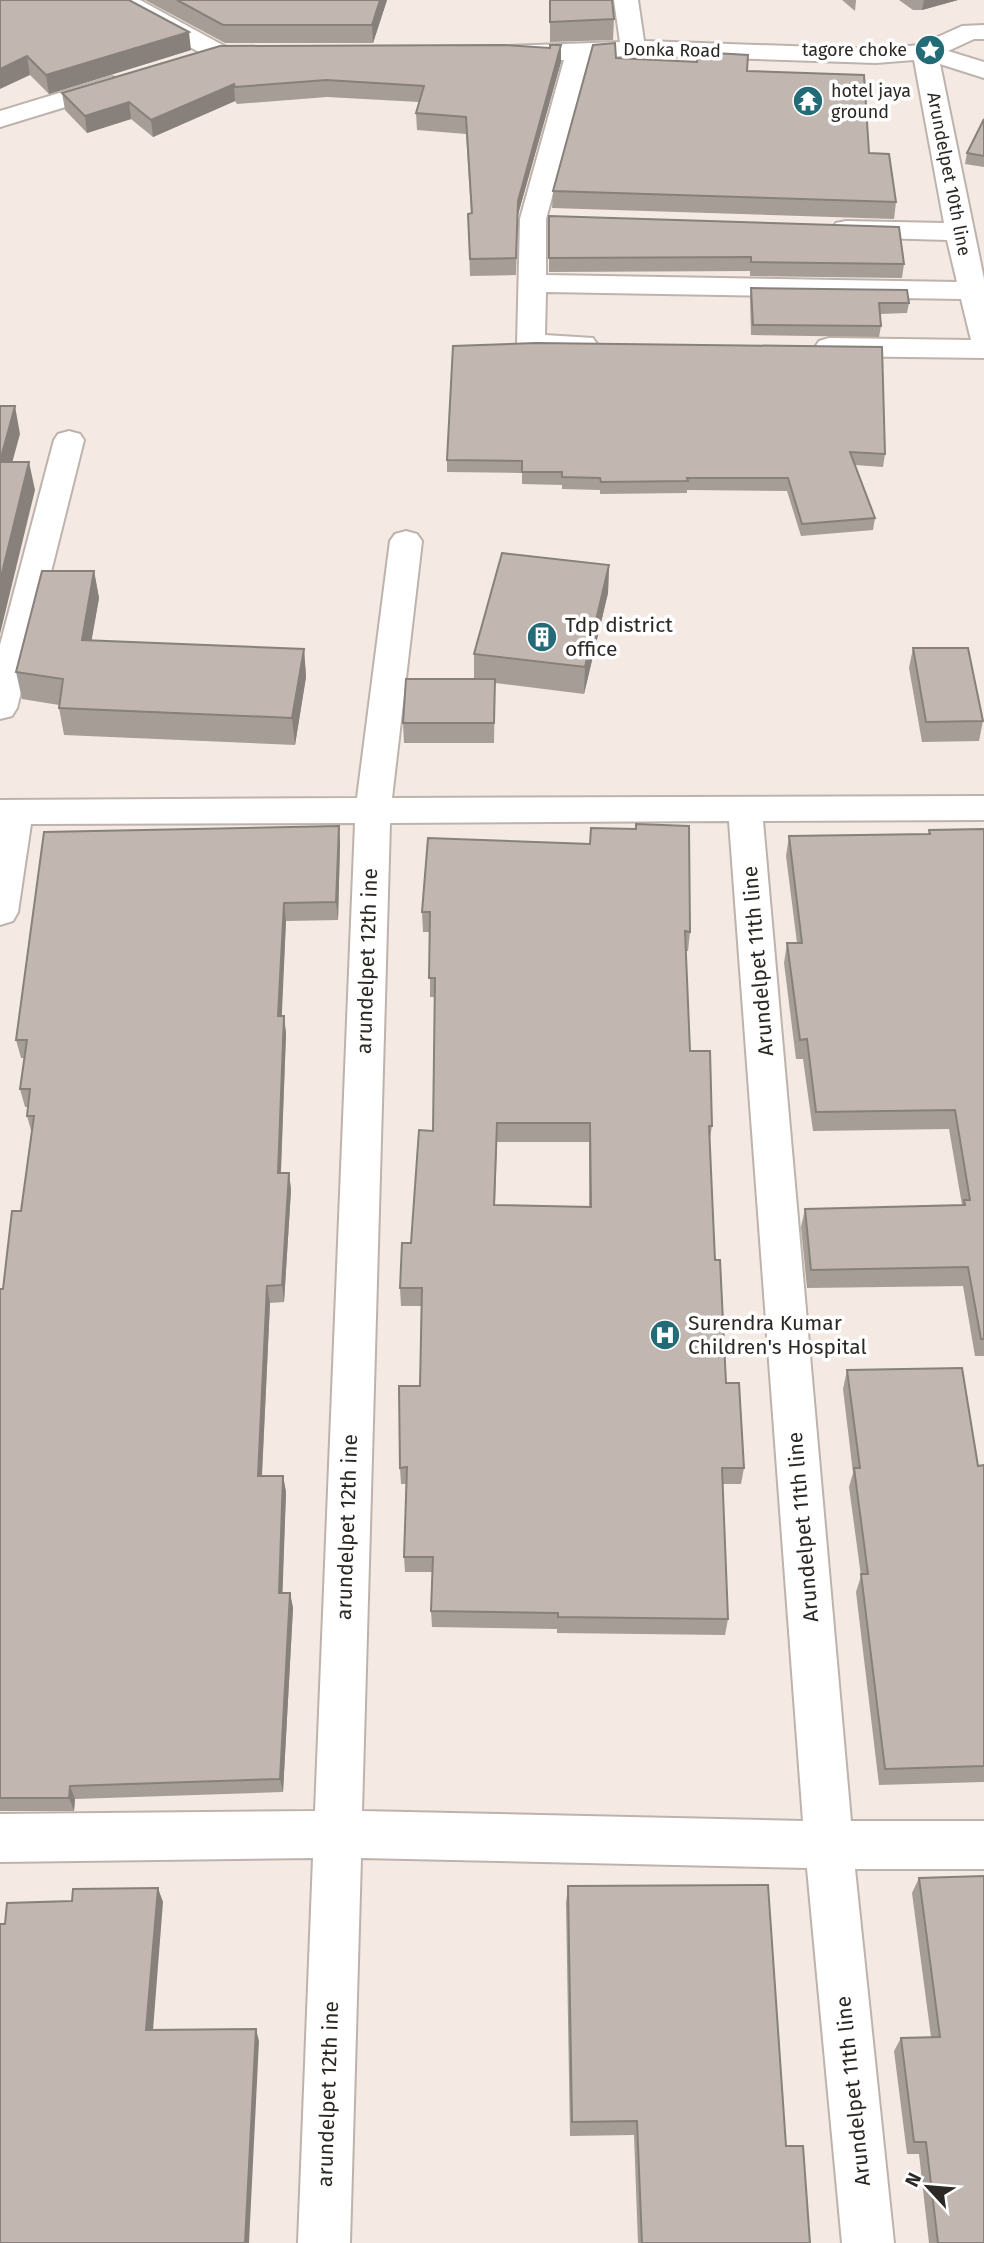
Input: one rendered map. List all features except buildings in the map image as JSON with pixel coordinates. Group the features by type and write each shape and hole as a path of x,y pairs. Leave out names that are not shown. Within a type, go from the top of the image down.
{"street":[{"path":"122,0 219,53"},
{"path":"626,0 633,48"},
{"name":"Donka Road","path":"482,52 579,52 633,48 876,56 925,52 980,26"},
{"path":"579,52 547,220 531,283 531,344 614,345"},
{"path":"925,52 984,69"},
{"name":"Arundelpet 10th line","path":"925,52 959,232 984,338"},
{"path":"193,61 219,53 246,53"},
{"path":"0,119 129,80"},
{"path":"822,228 959,232"},
{"path":"531,283 974,291"},
{"path":"806,347 984,349"},
{"path":"0,708 69,440"},
{"name":"arundelpet 12th ine","path":"324,2243 373,811 405,541"},
{"path":"0,912 7,812 984,808"},
{"name":"Arundelpet 11th line","path":"745,809 829,1845 868,2243"},
{"path":"0,1838 336,1834 829,1845 984,1844"}],"place":[{"name":"tagore choke","path":"930,50"},
{"name":"hotel jaya ground","path":"808,101"},
{"name":"Tdp district office","path":"542,637"},
{"name":"Surendra Kumar Children's Hospital","path":"665,1335"}]}
